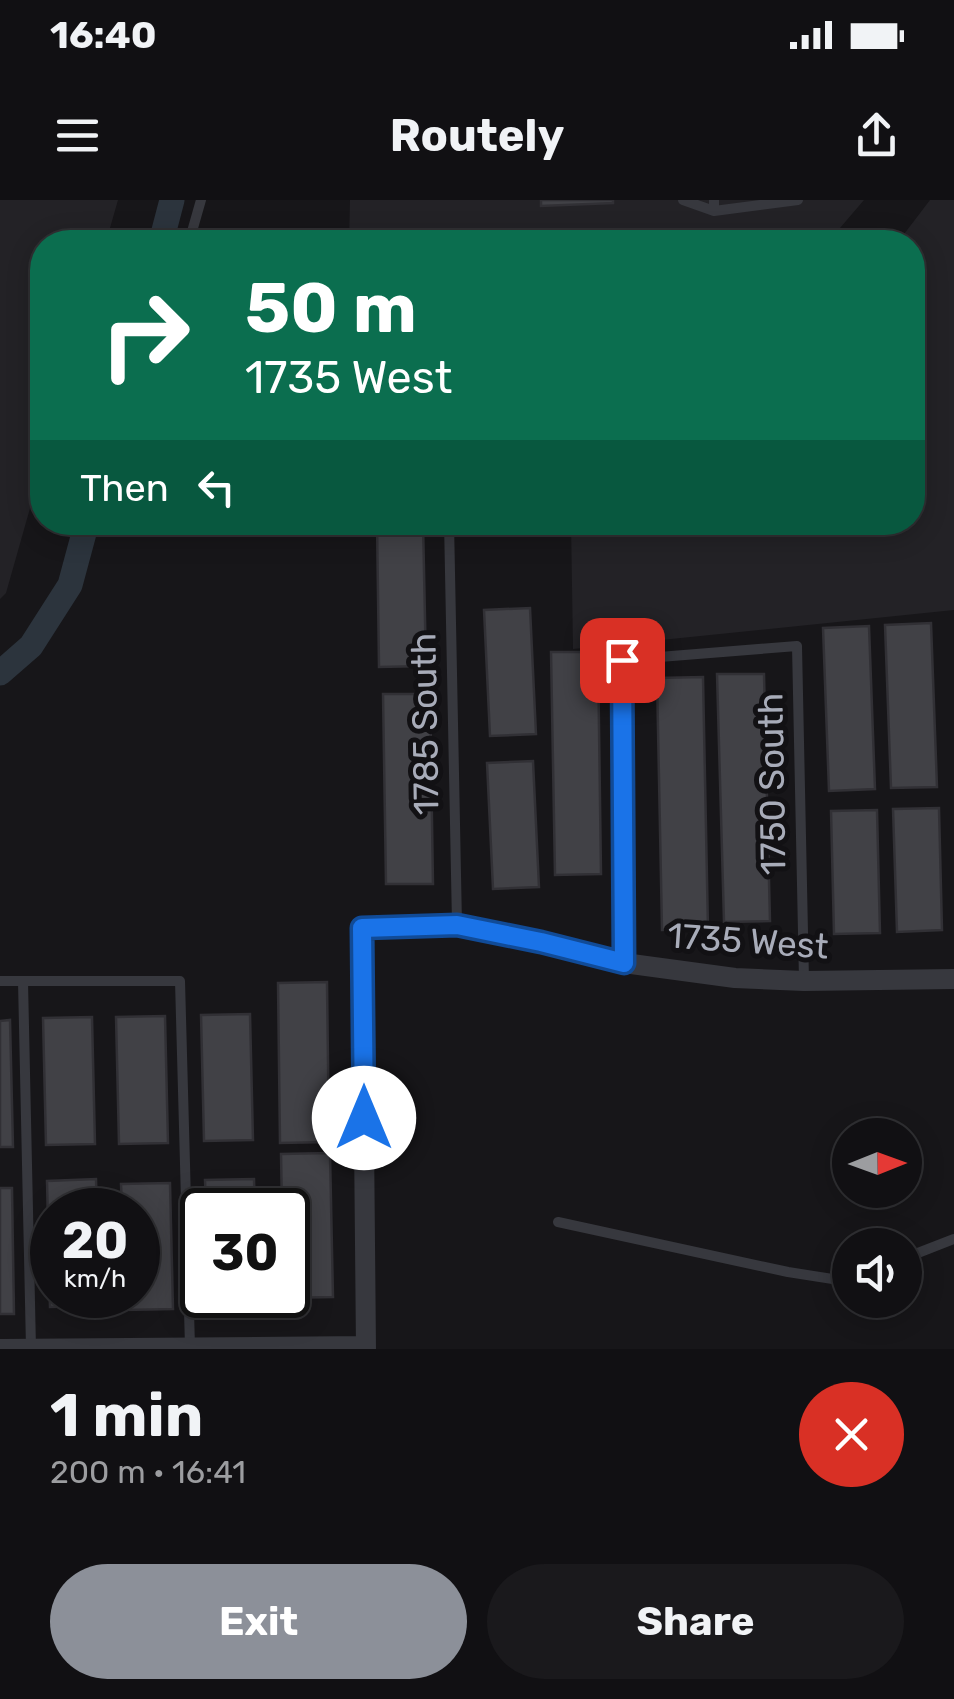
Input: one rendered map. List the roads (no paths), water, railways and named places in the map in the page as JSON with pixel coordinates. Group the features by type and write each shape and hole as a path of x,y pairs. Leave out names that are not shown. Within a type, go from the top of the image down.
{"street":[{"name":"1735 West","path":"366,1347 362,928 457,925 624,963 735,978 804,982 954,979"},
{"path":"0,1349 366,1347"}],"lane":[{"path":"193,230 201,200"},
{"path":"683,200 714,205 798,200"},
{"name":"1785 South","path":"449,535 457,925"},
{"name":"1750 South","path":"624,963 622,660 796,646 804,982"},
{"path":"0,980 180,981 190,1347"},
{"path":"23,981 31,1349"},
{"path":"558,1222 832,1279"},
{"path":"922,1251 954,1239"}],"waterway":[{"path":"164,230 172,200"},
{"path":"0,673 31,646 70,585 83,535"}]}
